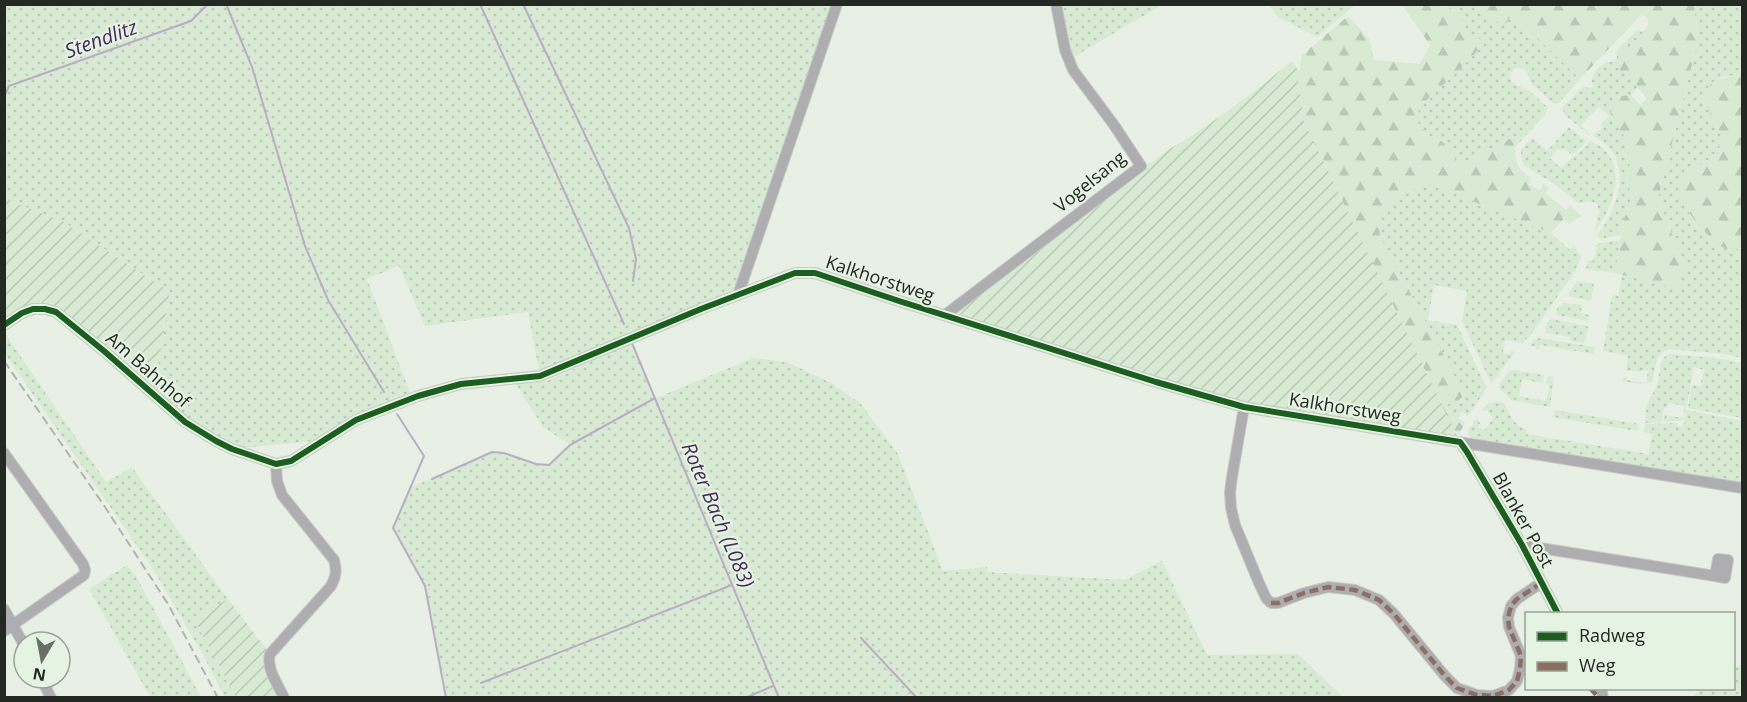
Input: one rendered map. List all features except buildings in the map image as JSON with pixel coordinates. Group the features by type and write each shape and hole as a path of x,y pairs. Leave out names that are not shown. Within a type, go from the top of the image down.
{"street":[{"path":"738,295 837,4"},
{"name":"Vogelsang","path":"945,315 1141,166 1073,70 1065,50 1056,4"},
{"name":"Kalkhorstweg","path":"276,464 291,461 356,420 418,396 461,384 540,376 700,309 795,273 815,273 1156,382 1244,406 1460,442"},
{"name":"Am Bahnhof","path":"4,325 22,313 33,309 56,312 192,427 232,449 276,464"},
{"path":"1244,406 1230,492 1231,508 1235,525 1258,583 1271,603 1278,603 1328,587 1355,590 1379,600 1394,614 1457,688 1477,695 1493,696 1509,690 1516,681 1520,669 1521,656 1509,627 1508,618 1511,606 1517,598 1541,583"},
{"name":"Blanker Post","path":"1460,442 1743,488"},
{"name":"Blanker Post","path":"1460,442 1522,545 1557,612"},
{"path":"4,453 85,570 84,575 9,627 4,609"},
{"path":"276,464 277,481 282,495 334,560 336,568 336,576 331,586 270,654 269,666 284,698"},
{"name":"Blanker Post","path":"1522,545 1715,576"}],"green space":[{"path":"4,5 830,5 810,82 738,295 540,376 528,312 425,326 399,266 367,279 412,398 325,440 232,449 151,392 155,386 170,292 62,221 5,199"},
{"path":"1060,5 1162,5 1072,58"},
{"path":"1269,5 1355,5 1317,37 1278,17"},
{"path":"1402,5 1444,5 1459,16 1468,31 1485,43 1422,104 1418,112 1418,123 1425,134 1443,142 1459,165 1515,136 1517,162 1522,170 1532,178 1529,185 1540,190 1543,183 1549,188 1545,193 1566,210 1570,205 1582,216 1569,224 1564,219 1551,233 1426,182 1378,211 1380,236 1463,392 1460,400 1446,405 1452,418 1464,425 1459,434 1451,425 1304,122 1298,79 1302,55 1348,16 1369,39 1374,60 1420,64 1430,45"},
{"path":"1444,5 1478,5 1493,20 1513,14 1580,79 1559,103 1554,104 1531,83 1527,72 1522,68 1515,68 1510,74 1511,81 1529,90 1547,107 1546,114 1515,147 1517,139 1515,136 1459,165 1443,142 1425,134 1418,123 1418,112 1422,104 1485,43 1467,31 1459,16"},
{"path":"1478,5 1694,5 1698,41 1658,198 1686,269 1681,273 1681,284 1678,287 1615,273 1624,218 1630,209 1631,195 1627,183 1630,162 1626,139 1610,111 1614,101 1621,96 1631,95 1640,105 1647,98 1638,88 1634,78 1617,67 1621,51 1631,47 1648,26 1648,18 1642,14 1580,79 1513,15 1504,24 1493,20"},
{"path":"1694,5 1742,5 1742,70 1738,74 1719,78 1703,99 1723,138 1721,144 1708,160 1684,172 1739,250 1742,248 1742,344 1740,352 1742,358 1668,349 1660,355 1656,363 1652,382 1641,384 1621,381 1627,377 1627,380 1646,383 1648,371 1626,370 1628,356 1603,351 1612,295 1618,296 1622,274 1627,277 1680,277 1681,272 1686,269 1658,198 1698,41"},
{"path":"1637,30 1644,31 1631,47 1621,51 1623,73 1634,78 1638,88 1631,95 1621,96 1612,118 1626,139 1630,162 1627,183 1631,195 1630,209 1624,218 1621,235 1601,239 1597,237 1598,234 1617,196 1619,168 1615,156 1606,145 1593,136 1603,127 1601,124 1609,116 1599,107 1581,125 1589,135 1565,115 1562,108 1582,87 1593,86 1592,77 1597,69 1605,63 1613,62 1617,58 1616,51"},
{"path":"1292,61 1299,72 1304,122 1460,442 1244,407 945,315 1141,166 1153,161 1216,119"},
{"path":"1742,70 1742,248 1735,250 1722,247 1706,233 1684,205 1679,189 1684,172 1714,155 1723,138 1703,99 1707,90 1715,81"},
{"path":"1569,127 1586,141 1572,155 1564,148 1561,151 1558,149 1550,158 1561,168 1590,141 1603,148 1611,158 1615,170 1616,183 1613,196 1602,221 1594,232 1599,212 1597,204 1577,202 1553,183 1524,166 1521,157 1521,149 1532,138 1547,151"},
{"path":"1426,182 1551,233 1570,250 1574,246 1581,257 1576,270 1523,343 1505,340 1503,353 1515,352 1491,383 1462,321 1467,291 1434,285 1428,320 1457,325 1487,388 1468,416 1463,412 1458,418 1465,423 1464,425 1452,418 1446,405 1380,236 1378,211"},
{"path":"5,199 62,221 170,292 155,386 151,392 45,309 5,325"},
{"path":"1620,240 1615,273 1586,269 1588,261 1593,261 1597,248 1593,246"},
{"path":"1577,281 1594,284 1591,301 1569,296 1569,292"},
{"path":"1565,303 1582,305 1581,313 1589,315 1588,321 1557,315 1558,307"},
{"path":"1551,319 1588,326 1585,343 1570,341 1570,337 1546,333 1545,327"},
{"path":"4,328 10,341 106,482 132,467 228,599 194,619 236,697 225,697 153,569 5,354"},
{"path":"1535,339 1595,347 1594,354 1540,345 1539,350 1530,345"},
{"path":"632,343 656,398 753,358 787,362 831,383 860,403 898,454 943,571 987,567 988,572 1125,580 1162,561 1207,655 1298,654 1343,697 779,697 724,564 778,697 446,697 425,586 393,528 411,487 492,452 549,465 570,445 543,427 516,384 547,381"},
{"path":"1671,354 1717,358 1742,363 1742,418 1688,408 1692,385 1700,386 1704,370 1694,367 1684,420 1663,422 1665,415 1683,418 1685,406 1668,403 1667,408 1664,408 1662,422 1645,423 1646,404 1648,405 1658,383 1661,363 1666,356"},
{"path":"1509,371 1544,375 1543,383 1522,379 1519,396 1546,401 1550,384 1546,383 1548,376 1554,377 1550,407 1510,400 1499,389 1500,383"},
{"path":"1504,403 1515,422 1526,429 1526,434 1649,454 1652,434 1643,432 1646,424 1678,423 1678,426 1683,426 1687,410 1742,421 1742,483 1472,439 1468,434 1469,429 1477,418 1480,423 1478,427 1485,430 1493,418 1487,410 1482,411 1487,404"},
{"path":"1555,410 1639,424 1637,431 1552,417"},
{"path":"127,565 137,578 201,697 150,697 89,589"},
{"path":"228,599 270,654 284,697 236,697 194,619"},
{"path":"1742,665 1742,697 1693,697 1700,690 1735,690 1735,667"}],"waterway":[{"name":"Stendlitz","path":"4,97 9,86 191,21 208,4"},
{"path":"226,4 252,67 305,246 328,300 384,392"},
{"name":"Roter Bach (L083)","path":"480,4 624,324"},
{"path":"523,4 629,228 636,259 633,281"},
{"name":"Roter Bach (L083)","path":"632,343 779,698"},
{"path":"432,479 492,452 504,453 536,464 549,465 570,445 655,398"},
{"path":"397,414 424,456 393,528 425,586 446,698"},
{"path":"481,683 732,585"},
{"path":"861,638 917,698"},
{"path":"745,698 773,686"}],"railway":[{"path":"4,361 103,504 168,604 218,698"}],"marked path":[{"path":"1271,603 1278,603 1328,587 1355,590 1379,600 1394,614 1457,688 1477,695 1493,696 1509,690 1517,681 1520,669 1521,656 1509,627 1508,618 1511,606 1517,599 1541,583"},
{"path":"1592,690 1599,698"}],"cycle path":[{"path":"4,325 22,313 33,309 56,312 185,422 232,449 276,464 291,461 356,420 418,396 461,384 540,376 701,309 795,273 815,273 1156,382 1244,407 1460,442 1522,545 1557,612"}]}
